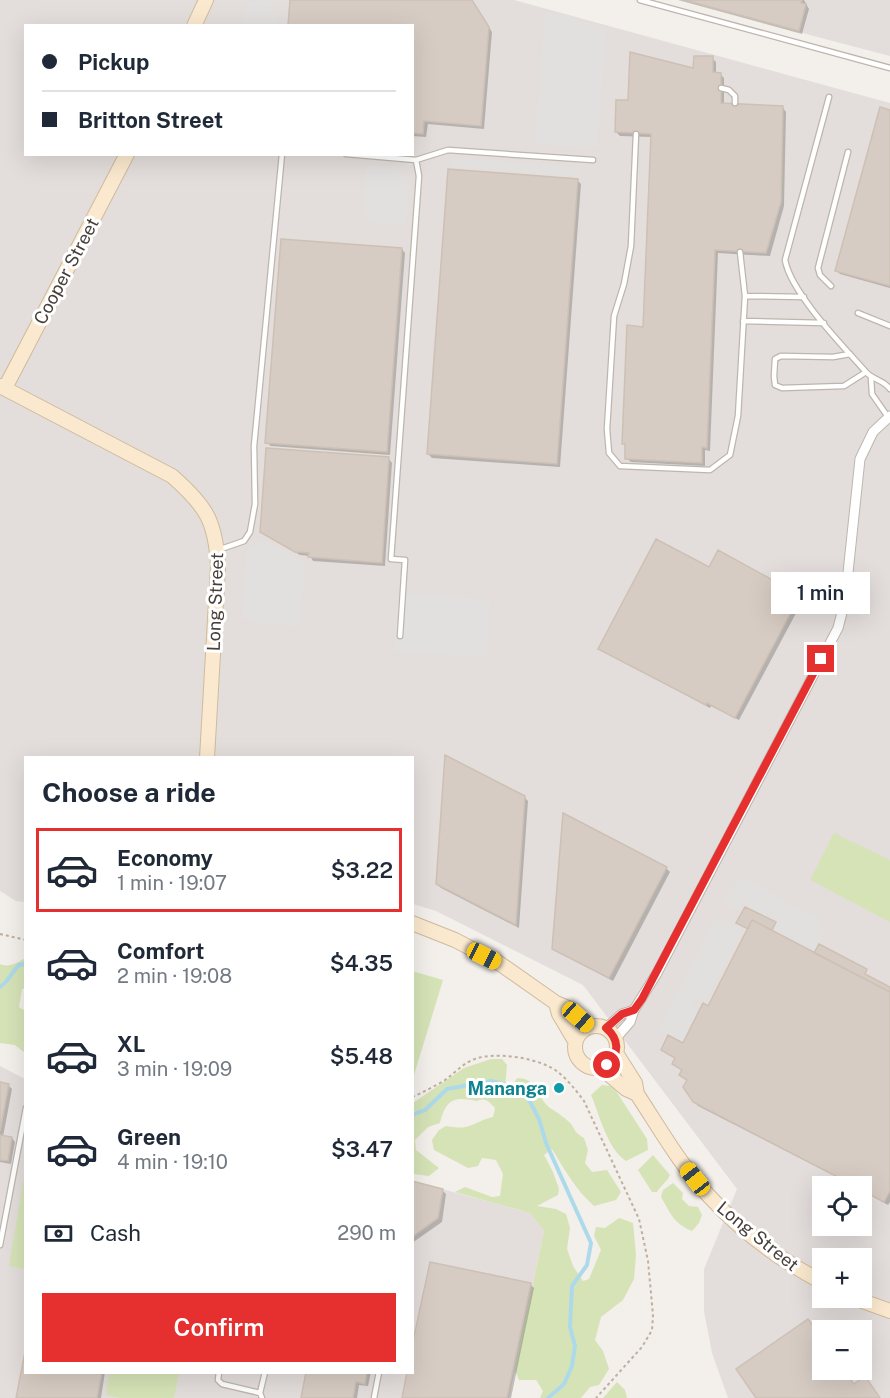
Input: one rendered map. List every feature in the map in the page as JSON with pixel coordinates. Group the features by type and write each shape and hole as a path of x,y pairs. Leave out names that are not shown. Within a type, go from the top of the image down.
{"street":[{"path":"195,24 206,0"},
{"name":"Cooper Street","path":"2,387 126,156"},
{"name":"Long Street","path":"2,387 172,476 195,496 207,514 217,543 218,567 207,756"},
{"path":"556,1003 559,1014 575,1041 576,1055 580,1061 586,1066 607,1065 634,1010 667,954 838,628 845,601 860,459 868,440 889,416"},
{"path":"414,924 454,940 499,963 556,1003 568,1008 589,1026"},
{"path":"606,1028 622,1014 634,1010"},
{"path":"575,1041 582,1030 589,1026 600,1026 606,1028 616,1046"},
{"name":"Long Street","path":"616,1046 635,1083 637,1095 682,1163 708,1196 738,1225 771,1251 812,1276"},
{"name":"Long Street","path":"600,1067 626,1089 637,1095"},
{"path":"872,1304 890,1311"}],"lane":[{"path":"640,0 890,68"},
{"path":"721,88 729,90 735,96 735,103"},
{"path":"829,97 785,260 787,272 824,323 871,378 887,384 890,388"},
{"path":"636,134 631,246 624,284 614,316 608,429 609,453 620,466 710,470 730,455 738,416 745,296 740,252"},
{"path":"369,156 416,160 448,150 593,160"},
{"path":"831,286 820,275 818,268 848,152"},
{"path":"217,550 244,541 250,532 255,504 254,446 282,156"},
{"path":"400,636 405,560 391,559 418,192 419,176 416,160"},
{"path":"745,296 804,297"},
{"path":"858,313 890,326"},
{"path":"743,321 824,323"},
{"path":"850,354 833,357 781,356 775,359 775,386 782,388 844,386 866,372"},
{"path":"871,378 872,394 889,416"},
{"path":"0,1245 24,1119"},
{"path":"219,1374 218,1380 222,1384 261,1395 265,1374"},
{"path":"374,1398 379,1374"}],"path":[{"path":"0,934 24,940"},
{"path":"414,1096 447,1079 463,1065 493,1055 549,1066 573,1087 584,1101 639,1219 648,1261 653,1316 652,1330 642,1347 596,1398"}],"shaded area":[{"path":"0,0 514,0 890,103 890,1398 728,1398 712,1353 704,1311 704,1269 737,1189 583,985 436,911 414,904 414,756 24,756 24,902 16,901 0,891"},
{"path":"251,0 272,0 270,11 280,14 275,24 241,24"},
{"path":"683,0 890,0 890,56 821,38"},
{"path":"545,11 606,28 597,148 535,144"},
{"path":"452,157 581,168 580,177 451,166"},
{"path":"366,165 401,167 400,176 408,177 406,225 368,222 368,214 363,213"},
{"path":"262,540 296,557 296,561 305,561 299,626 254,622 254,619 242,618 247,551"},
{"path":"398,593 490,600 486,657 394,651"},
{"path":"741,877 785,901 782,909 784,910 788,902 822,920 818,927 825,931 815,950 774,928 778,919 767,914 762,922 754,918 759,909 748,906 744,901 739,910 724,902 734,883 737,885"},
{"path":"717,916 743,930 704,1004 695,999 691,1007 698,1010 681,1042 658,1030"},
{"path":"0,1066 24,1078 24,1374 414,1374 414,1181 530,1213 544,1231 509,1398 0,1398"}],"green space":[{"path":"834,833 890,860 890,922 810,880"},
{"path":"24,959 24,988 19,1007 24,1010 24,1052 15,1045 0,1043 0,964 16,963"},
{"path":"414,972 443,980 414,1075"},
{"path":"491,1059 502,1059 507,1065 505,1088 509,1092 517,1078 525,1079 538,1086 545,1103 563,1116 584,1138 588,1150 585,1163 592,1172 607,1170 621,1192 616,1200 594,1206 576,1186 552,1149 544,1155 559,1189 558,1195 537,1206 556,1209 566,1214 570,1228 567,1249 573,1266 583,1281 589,1279 601,1250 594,1236 596,1227 605,1228 619,1218 633,1223 636,1255 634,1279 623,1300 601,1317 595,1340 603,1351 609,1369 599,1385 590,1387 581,1398 540,1398 543,1391 536,1380 519,1380 515,1371 544,1231 530,1213 455,1192 465,1187 492,1197 500,1196 503,1174 496,1160 482,1158 478,1166 468,1168 434,1150 432,1140 439,1130 446,1126 467,1127 493,1117 495,1108 483,1100 457,1099 448,1104 440,1123 428,1127 415,1140 416,1150 439,1168 429,1176 414,1174 414,1102 464,1068"},
{"path":"602,1085 610,1086 616,1091 647,1139 648,1150 626,1161 609,1140 591,1095"},
{"path":"653,1155 670,1175 657,1192 652,1192 638,1170"},
{"path":"24,1177 24,1269 9,1266"},
{"path":"673,1183 683,1193 682,1199 689,1206 698,1207 702,1215 692,1231 676,1221 661,1197 663,1190"},
{"path":"109,1374 179,1374 174,1398 120,1398 106,1395"},
{"path":"617,1382 625,1390 627,1398 603,1398"}],"building":[{"path":"290,0 472,0 489,27 481,126 424,121 423,134 414,133 414,24 288,24"},
{"path":"684,0 802,0 801,3 806,4 799,31"},
{"path":"630,52 693,68 694,56 713,56 713,72 721,73 721,103 783,106 781,202 766,253 715,250 707,448 702,447 702,463 625,459 625,444 622,444 627,325 643,327 651,134 615,132 616,100 628,100"},
{"path":"880,107 890,110 890,286 835,271"},
{"path":"448,169 578,179 557,464 427,454"},
{"path":"281,239 402,248 387,452 265,443"},
{"path":"266,448 389,457 382,563 308,557 309,553 295,552 260,532"},
{"path":"656,539 709,567 718,550 800,595 735,718 598,649"},
{"path":"445,755 525,796 516,925 436,884"},
{"path":"563,813 667,867 609,978 552,949"},
{"path":"745,907 776,922 772,930 752,920 748,929 736,923"},
{"path":"752,920 890,992 890,1191 884,1202 872,1196 872,1176 836,1176 693,1102 683,1087 687,1080 679,1075 682,1070 672,1064 675,1058 661,1050 668,1035 683,1043 703,1003 708,1006"},
{"path":"819,944 867,969 865,974 890,987 890,992 814,953"},
{"path":"0,1082 9,1084 0,1131"},
{"path":"0,1135 12,1137 8,1161 0,1160"},
{"path":"414,1182 443,1189 438,1218 414,1236"},
{"path":"430,1262 531,1283 507,1398 402,1398 407,1374 414,1374 414,1337"},
{"path":"808,1319 812,1325 812,1380 851,1380 854,1384 860,1380 868,1380 880,1398 756,1398 736,1369"},
{"path":"24,1357 24,1374 102,1374 97,1398 16,1398"},
{"path":"306,1374 367,1374 365,1384 356,1382 353,1398 301,1398"}],"waterway":[{"path":"0,987 19,965 24,964"},
{"path":"414,1114 425,1110 447,1089 491,1081 511,1086 529,1100 539,1119 546,1143 591,1243 587,1265 572,1286 570,1327 575,1346 572,1366 564,1384 548,1398"}],"place":[{"name":"Mananga","path":"559,1088"}],"route":[{"path":"607,1065 616,1053 617,1046 612,1033 606,1028 622,1014 634,1010 642,999 821,659"}]}
